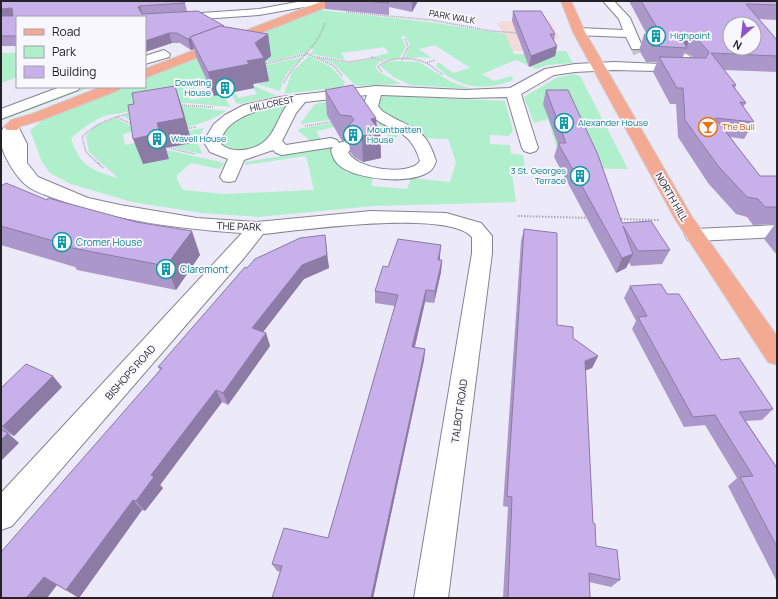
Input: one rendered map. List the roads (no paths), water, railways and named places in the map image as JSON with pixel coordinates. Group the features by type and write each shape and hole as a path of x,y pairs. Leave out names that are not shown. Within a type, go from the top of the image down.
{"main road":[{"path":"146,74 333,1"},
{"name":"NORTH HILL","path":"566,1 579,32 598,67 689,227 777,355"},
{"path":"6,129 29,123 37,117 111,88"}],"street":[{"path":"268,1 285,8"},
{"path":"146,20 259,12 321,1"},
{"path":"608,1 624,18 637,49 632,62 614,66"},
{"path":"579,32 631,34"},
{"path":"146,60 164,54"},
{"path":"614,66 694,69 684,57"},
{"name":"HILLCREST","path":"301,98 289,112 274,142 255,153 238,155 223,153 216,149 213,144 213,139 219,127 224,122 249,108 301,98 376,90 465,94 512,92 550,72 561,69 614,66"},
{"path":"1,114 70,88"},
{"path":"274,142 282,150 338,145 339,150 346,162 352,166 370,171 400,174 413,173 423,168 428,161 423,144 416,136 406,128 377,115 372,111 370,106 376,90"},
{"path":"512,92 530,148"},
{"name":"THE PARK","path":"6,129 15,133 20,154 19,162 25,186 55,192 83,202 120,212 197,224 257,228 371,217 446,219 474,227"},
{"path":"229,177 238,155"},
{"name":"TALBOT ROAD","path":"431,598 482,253 482,236 474,227"},
{"path":"689,227 777,231"},
{"name":"BISHOPS ROAD","path":"1,515 237,253 257,228"}],"tunnel":[{"path":"636,46 639,53"}],"place":[{"name":"Highpoint","path":"656,36"},
{"name":"Dowding House","path":"225,88"},
{"name":"Alexander House","path":"564,123"},
{"name":"The Bull","path":"708,127"},
{"name":"Mountbatten House","path":"353,135"},
{"name":"Wavell House","path":"157,139"},
{"name":"3 St. Georges Terrace","path":"580,176"},
{"name":"Cromer House","path":"62,242"},
{"name":"Claremont","path":"166,269"}]}
